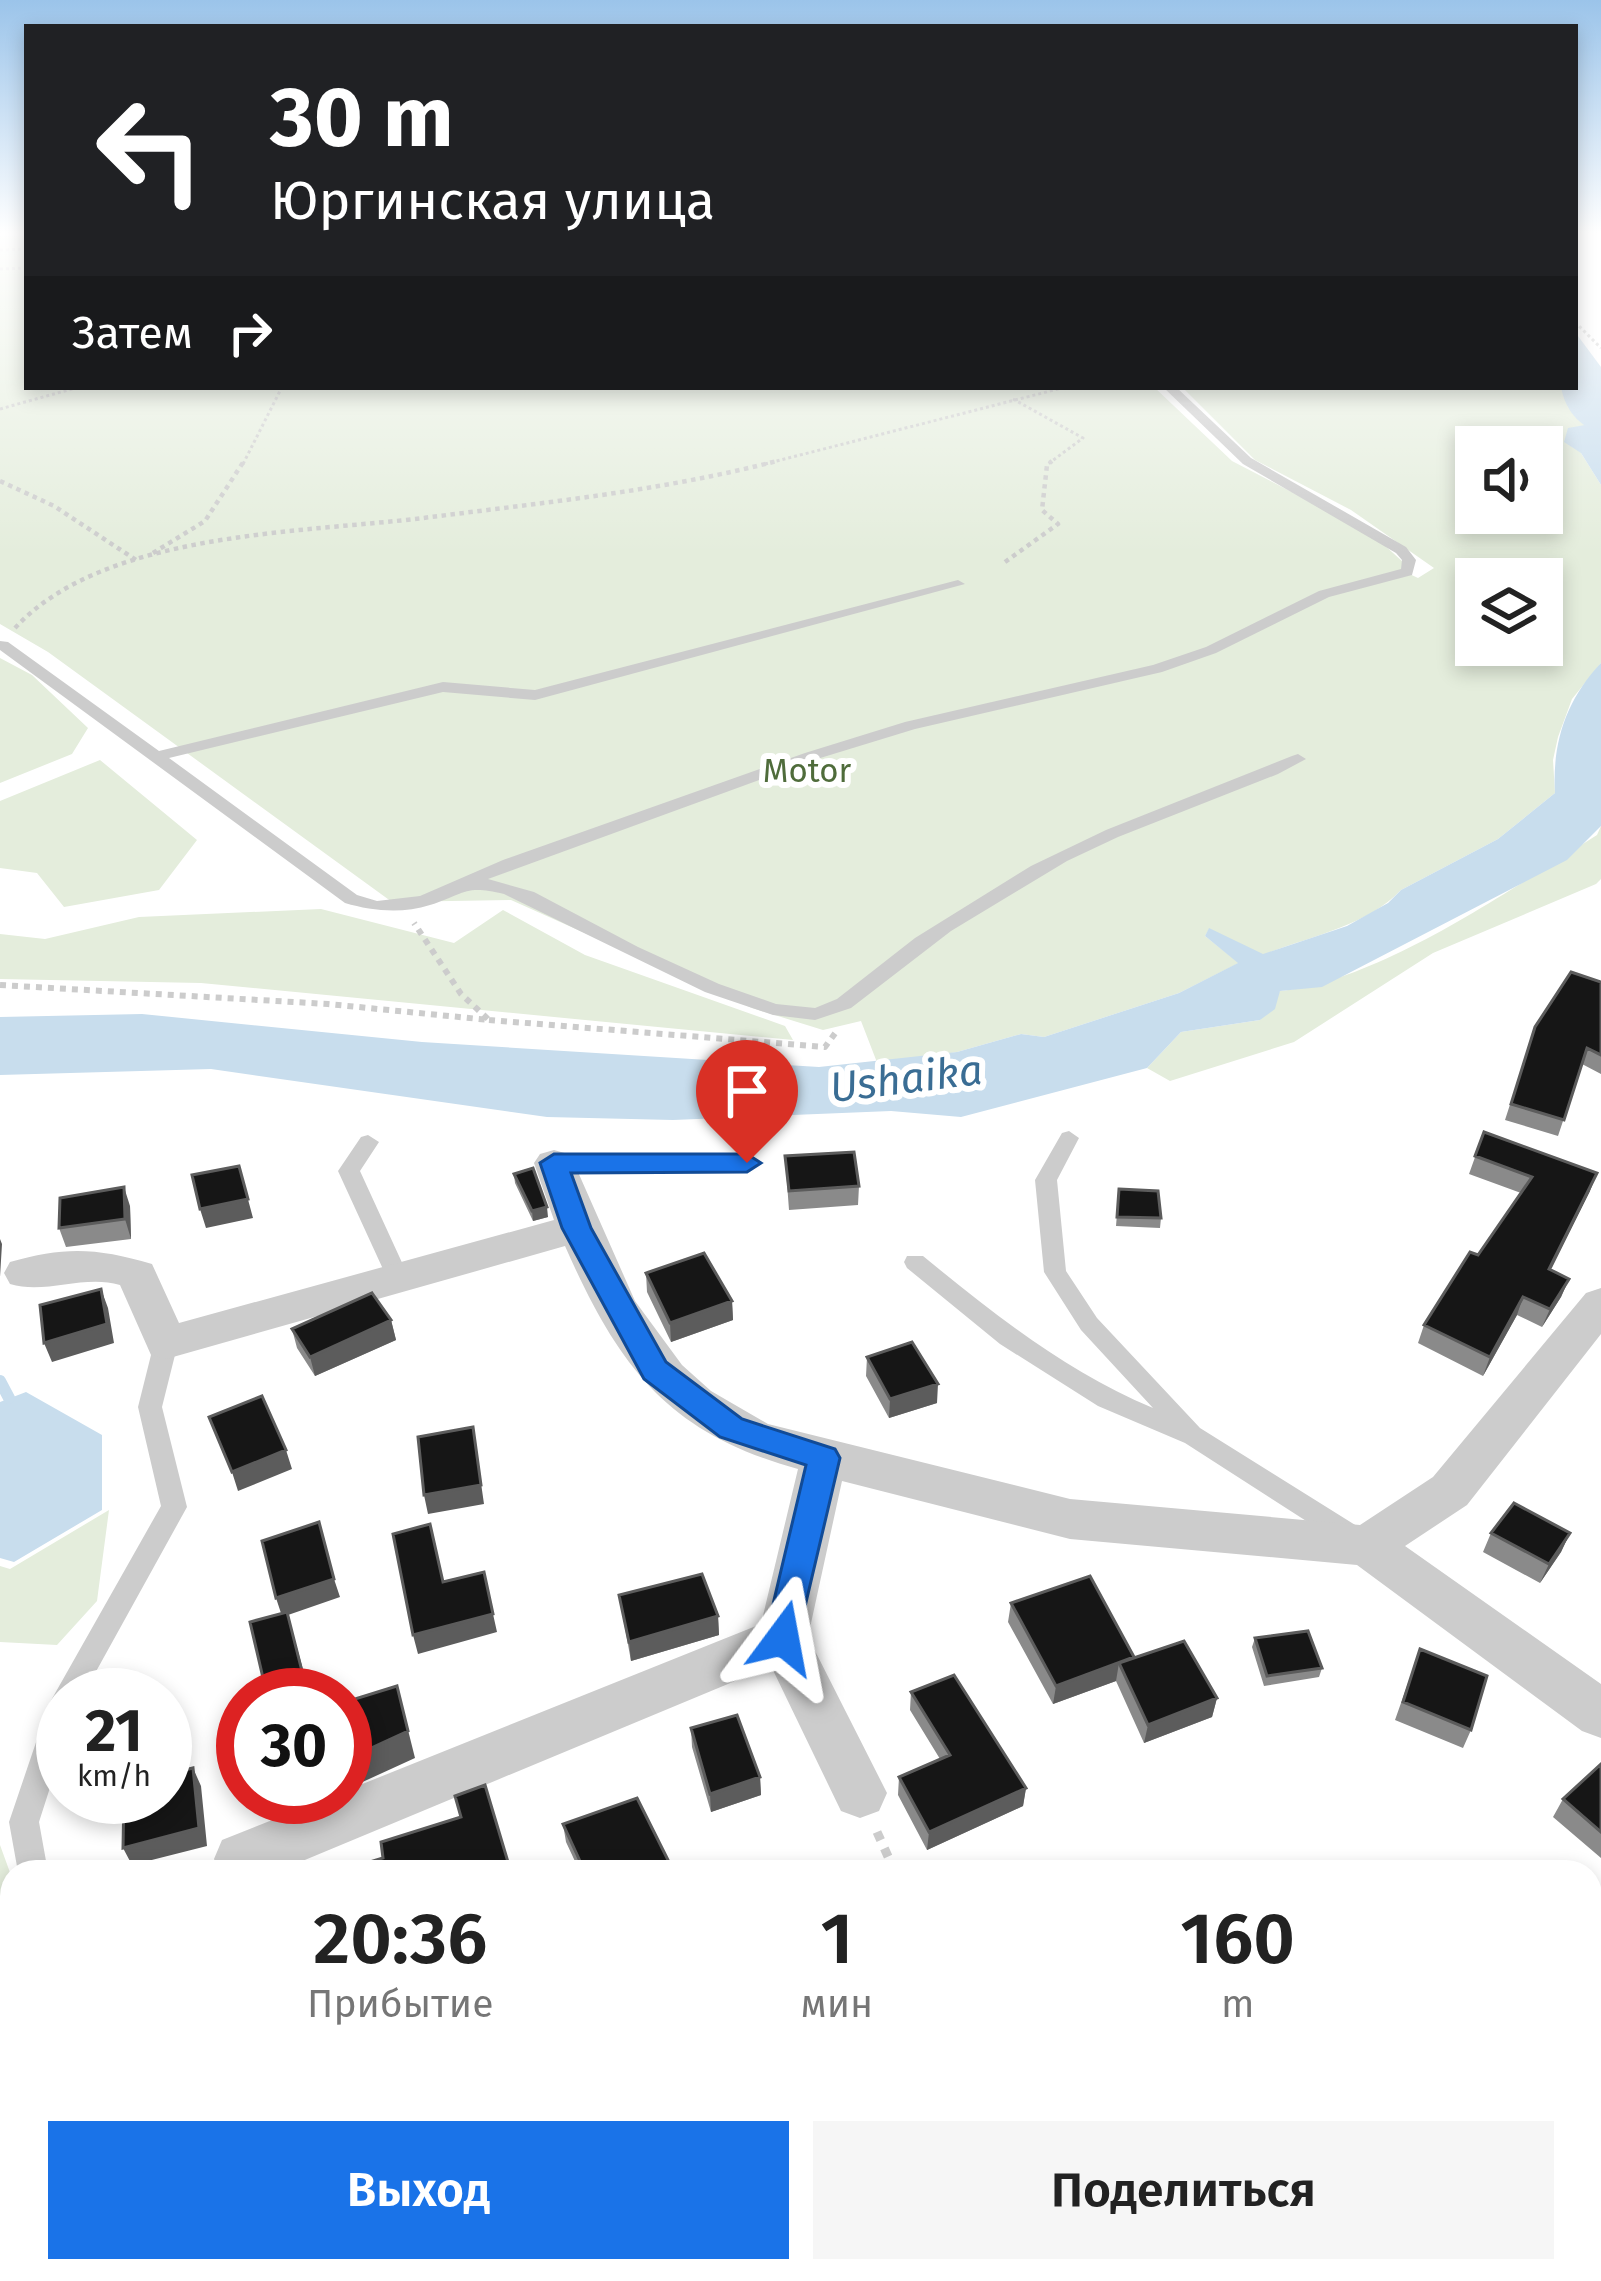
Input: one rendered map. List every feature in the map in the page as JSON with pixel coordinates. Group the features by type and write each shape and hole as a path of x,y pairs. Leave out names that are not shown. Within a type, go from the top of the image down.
{"street":[{"path":"554,1163 576,1228 655,1370 731,1428 824,1458 1070,1519 1367,1546 1601,1714"},
{"path":"25,1273 97,1262 137,1275 166,1342 576,1228"},
{"path":"1367,1546 1450,1491 1601,1304"},
{"path":"824,1458 783,1638 860,1793"},
{"path":"245,1860 783,1638"}],"lane":[{"path":"3,645 351,899 401,904 471,883 658,808 910,725 1157,669 1210,650 1324,594 1407,572 1408,560 1401,550 1247,461 1172,390"},
{"path":"158,756 443,687 535,695 958,584"},
{"path":"471,883 513,888 617,944 750,1001 778,1010 826,1013 847,1005 880,971 988,895 1089,843 1298,759"},
{"path":"1069,1138 1046,1180 1055,1272 1089,1324 1194,1436"},
{"path":"368,1142 349,1171 399,1280"},
{"path":"554,1163 747,1163"},
{"path":"915,1262 1009,1338 1088,1387 1194,1436 1367,1546"},
{"path":"83,1668 175,1507 150,1407 166,1342"},
{"path":"31,1860 24,1822 36,1786"}],"path":[{"path":"0,409 69,390"},
{"path":"3,645 23,617 71,585 136,560 206,522 241,479 257,429 280,390"},
{"path":"0,481 54,506 136,560 200,546 625,492 765,464 1053,390"},
{"path":"1004,562 1058,524 1042,510 1047,465 1083,437 1013,399"},
{"path":"401,904 461,994 490,1020"},
{"path":"0,985 825,1047 837,1036 826,1013"}],"green space":[{"name":"Motor","path":"0,341 24,341 24,390 1157,390 1232,461 1371,533 1403,562 1401,570 1418,578 1434,568 1351,510 1255,460 1185,390 1578,390 1578,375 1599,409 1587,421 1581,453 1601,485 1601,663 1572,699 1558,737 1553,760 1555,793 1498,839 1336,929 1263,955 1209,929 1205,936 1239,963 1179,993 1044,1037 1021,1034 957,1052 878,1065 861,1021 823,1030 752,1008 511,900 392,902 48,652 0,624"},
{"path":"0,658 32,675 88,728 72,754 0,783"},
{"path":"100,760 197,840 159,890 64,907 37,873 0,868 0,801"},
{"path":"1601,826 1601,879 1596,884 1433,953 1294,1042 1170,1081 1147,1068 1181,1032 1260,1020 1280,991 1360,970 1444,930 1597,835"},
{"path":"321,909 454,943 503,910 585,955 785,1026 793,1040 201,983 0,979 0,934 45,939 139,917"},
{"path":"109,1510 97,1601 57,1645 0,1642 0,1566 10,1569"}],"water":[{"path":"1578,341 1601,367 1601,485 1581,453 1564,442 1568,428 1585,425 1599,409 1578,375"},
{"path":"1601,663 1601,826 1567,860 1322,987 1280,991 1275,1009 1260,1020 1181,1032 1147,1068 961,1117 891,1111 673,1120 547,1117 211,1069 0,1075 0,1017 142,1014 422,1042 819,1067 957,1052 1021,1034 1044,1037 1179,993 1238,963 1205,936 1209,928 1263,954 1347,926 1388,903 1401,890 1498,839 1555,793 1564,723"},
{"path":"26,1392 102,1435 102,1510 14,1562 0,1558 0,1402"}],"building":[{"path":"1571,972 1601,982 1601,1055 1587,1048 1564,1120 1511,1104 1535,1027"},
{"path":"1484,1132 1597,1173 1549,1269 1569,1279 1550,1309 1523,1297 1490,1357 1424,1325 1470,1252 1478,1255 1532,1177 1475,1156"},
{"path":"854,1152 859,1186 789,1191 785,1156"},
{"path":"239,1166 248,1199 200,1209 192,1175"},
{"path":"533,1168 547,1207 532,1211 514,1174"},
{"path":"124,1187 125,1219 59,1228 60,1198"},
{"path":"1119,1189 1158,1191 1161,1218 1117,1217"},
{"path":"704,1253 732,1301 670,1323 646,1273"},
{"path":"101,1289 107,1324 44,1343 40,1305"},
{"path":"372,1293 391,1320 310,1357 292,1329"},
{"path":"912,1342 938,1384 890,1399 867,1357"},
{"path":"262,1396 286,1450 232,1472 209,1417"},
{"path":"473,1427 481,1485 424,1495 418,1437"},
{"path":"1514,1503 1570,1533 1549,1564 1491,1533"},
{"path":"319,1522 334,1579 276,1598 262,1541"},
{"path":"430,1524 443,1582 484,1572 493,1614 413,1635 393,1534"},
{"path":"702,1574 718,1616 629,1642 619,1595"},
{"path":"1090,1576 1134,1657 1056,1686 1011,1603"},
{"path":"287,1612 301,1668 261,1668 250,1622"},
{"path":"1308,1631 1322,1668 1267,1676 1255,1638"},
{"path":"1184,1641 1217,1698 1148,1725 1119,1663"},
{"path":"1420,1649 1487,1676 1471,1730 1403,1702"},
{"path":"954,1675 1026,1788 929,1832 899,1777 950,1755 911,1692"},
{"path":"397,1686 408,1731 372,1748 372,1694"},
{"path":"737,1715 760,1777 710,1794 691,1728"},
{"path":"1601,1764 1601,1832 1563,1799"},
{"path":"192,1768 199,1828 123,1848 123,1824 192,1824"},
{"path":"485,1785 507,1860 376,1860 383,1858 381,1842 461,1817 455,1796"},
{"path":"637,1798 668,1860 580,1860 563,1824"}],"waterway":[{"name":"Ushaika","path":"1578,383 1582,403 1601,422"},
{"path":"0,1381 9,1398"}],"route":[{"path":"747,1163 554,1163 576,1228 655,1370 687,1400 731,1428 824,1458 783,1638"}]}
